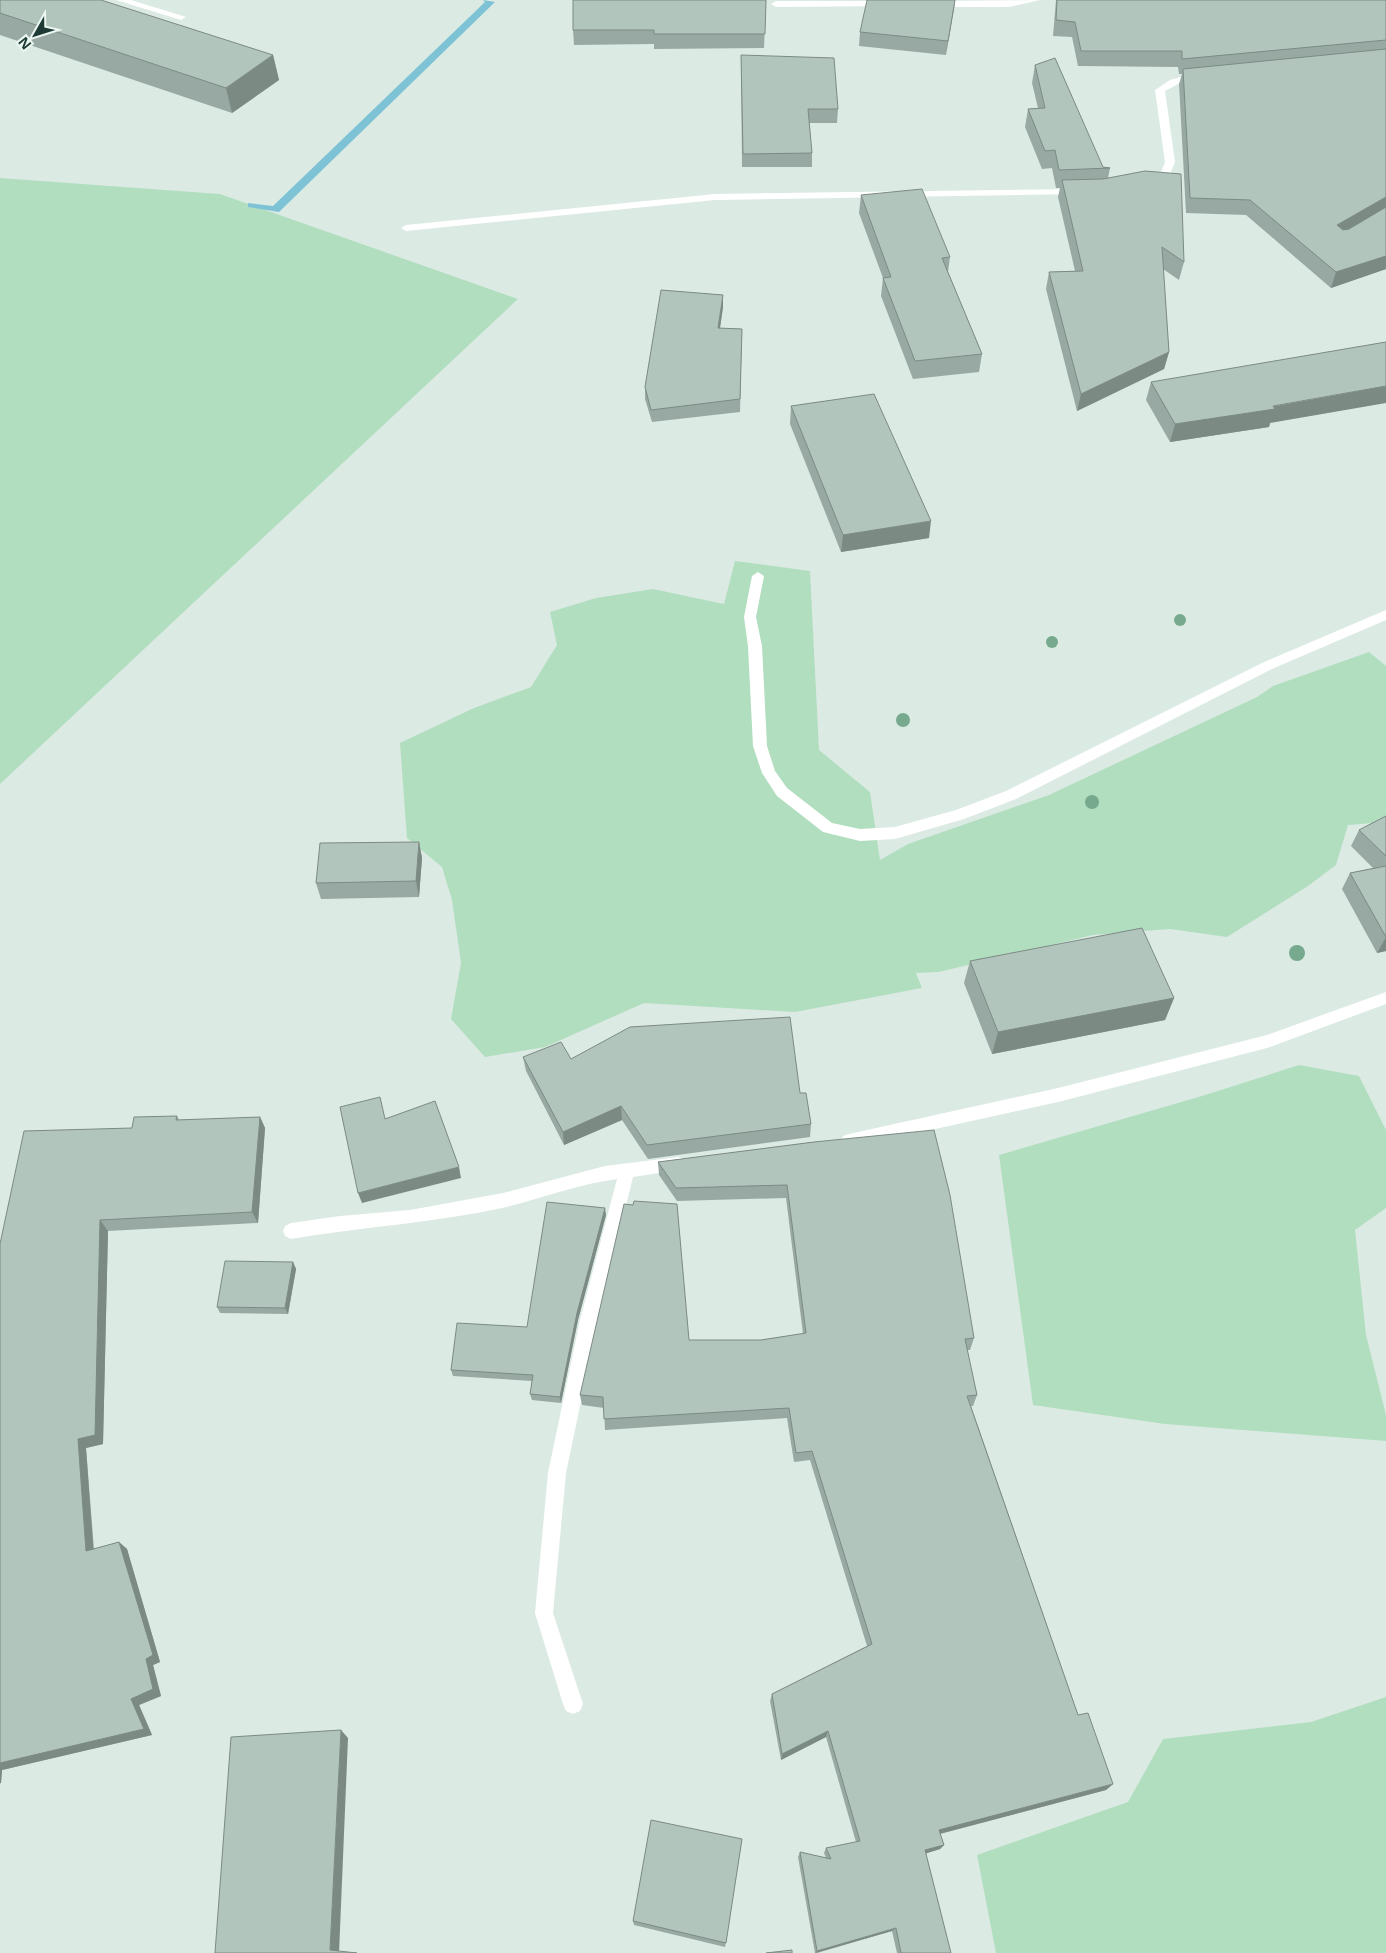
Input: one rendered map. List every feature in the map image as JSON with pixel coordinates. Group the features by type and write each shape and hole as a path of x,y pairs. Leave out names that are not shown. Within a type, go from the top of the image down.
{"street":[{"path":"121,0 181,17"},
{"path":"922,4 1009,4 1035,0"},
{"path":"776,4 893,4"},
{"path":"1136,184 1163,179 1170,162 1160,90 1170,82 1186,77 1214,76"},
{"path":"406,228 715,197 1089,192"},
{"path":"758,576 750,617 755,646 760,746 769,773 782,792 800,809 828,828 860,836 895,833 959,815 1011,795 1250,674 1386,615"},
{"path":"833,1144 1058,1095 1267,1041 1386,998"},
{"path":"291,1231 340,1223 410,1217 503,1200 604,1173 696,1161"},
{"path":"573,1704 544,1613 557,1473 589,1320 627,1170"}],"green space":[{"path":"0,178 220,194 518,299 0,784"},
{"path":"735,561 810,571 819,750 870,792 880,860 908,844 1049,795 1257,697 1273,686 1369,652 1386,666 1386,822 1348,825 1336,865 1308,886 1227,937 1170,929 1093,935 939,972 916,973 922,988 795,1012 644,1003 545,1047 485,1057 451,1019 461,963 452,900 442,867 407,838 400,743 474,708 531,687 557,645 550,612 596,598 653,589 724,604"},
{"path":"1299,1065 1359,1076 1386,1130 1386,1208 1355,1230 1366,1335 1386,1415 1386,1441 1165,1424 1033,1405 999,1155 1202,1096"},
{"path":"1386,1697 1386,1953 996,1953 977,1855 1128,1802 1163,1739 1311,1722"}],"building":[{"path":"0,0 101,0 273,55 226,88 0,13"},
{"path":"573,0 766,0 765,34 654,34 654,30 573,30"},
{"path":"867,0 955,0 948,41 860,32"},
{"path":"1057,0 1386,0 1386,40 1182,59 1182,51 1081,51 1075,22 1056,20"},
{"path":"1386,49 1386,197 1337,225 1343,230 1349,229 1386,207 1386,256 1336,272 1250,200 1190,198 1183,69"},
{"path":"741,55 834,58 838,109 808,109 812,153 743,154"},
{"path":"1055,58 1103,167 1110,168 1059,170 1055,150 1045,151 1028,109 1045,108 1035,65"},
{"path":"1145,171 1181,174 1184,262 1162,247 1169,352 1081,394 1049,272 1083,271 1062,180 1103,179"},
{"path":"922,189 950,257 942,258 982,354 915,361 883,278 891,277 861,195"},
{"path":"661,290 723,295 718,328 742,329 740,399 651,410 645,387"},
{"path":"1386,342 1386,386 1273,406 1275,409 1175,424 1151,382"},
{"path":"874,394 931,521 843,535 791,406"},
{"path":"1386,816 1386,856 1359,830"},
{"path":"419,842 416,881 316,883 320,843"},
{"path":"1386,866 1386,937 1350,873"},
{"path":"1142,928 1174,998 998,1032 970,961"},
{"path":"790,1017 800,1093 806,1093 811,1124 647,1145 621,1106 563,1132 523,1057 561,1042 571,1059 630,1027"},
{"path":"380,1097 385,1119 435,1101 459,1167 358,1193 340,1107"},
{"path":"177,1116 176,1120 260,1117 252,1212 100,1220 95,1435 78,1439 86,1551 119,1542 153,1655 146,1659 153,1689 131,1699 144,1729 0,1763 0,1244 24,1131 132,1128 134,1117"},
{"path":"934,1130 950,1195 974,1338 965,1339 977,1395 967,1396 1078,1715 1088,1713 1113,1784 939,1830 944,1845 925,1850 951,1953 901,1953 896,1928 817,1951 800,1852 831,1859 826,1848 860,1841 828,1731 782,1754 772,1694 872,1644 812,1451 796,1453 789,1408 604,1419 603,1397 580,1395 624,1204 633,1205 634,1201 677,1204 689,1340 761,1340 806,1333 787,1185 676,1188 658,1162 814,1142"},
{"path":"547,1202 605,1208 577,1313 560,1397 530,1394 533,1375 451,1370 457,1323 527,1327"},
{"path":"225,1261 293,1262 285,1308 217,1307"},
{"path":"341,1730 330,1950 357,1953 215,1953 231,1737"},
{"path":"651,1820 742,1839 726,1943 633,1921"},
{"path":"792,1950 792,1953 766,1953"}],"waterway":[{"path":"252,205 275,210 404,83 490,2 488,0"}]}
